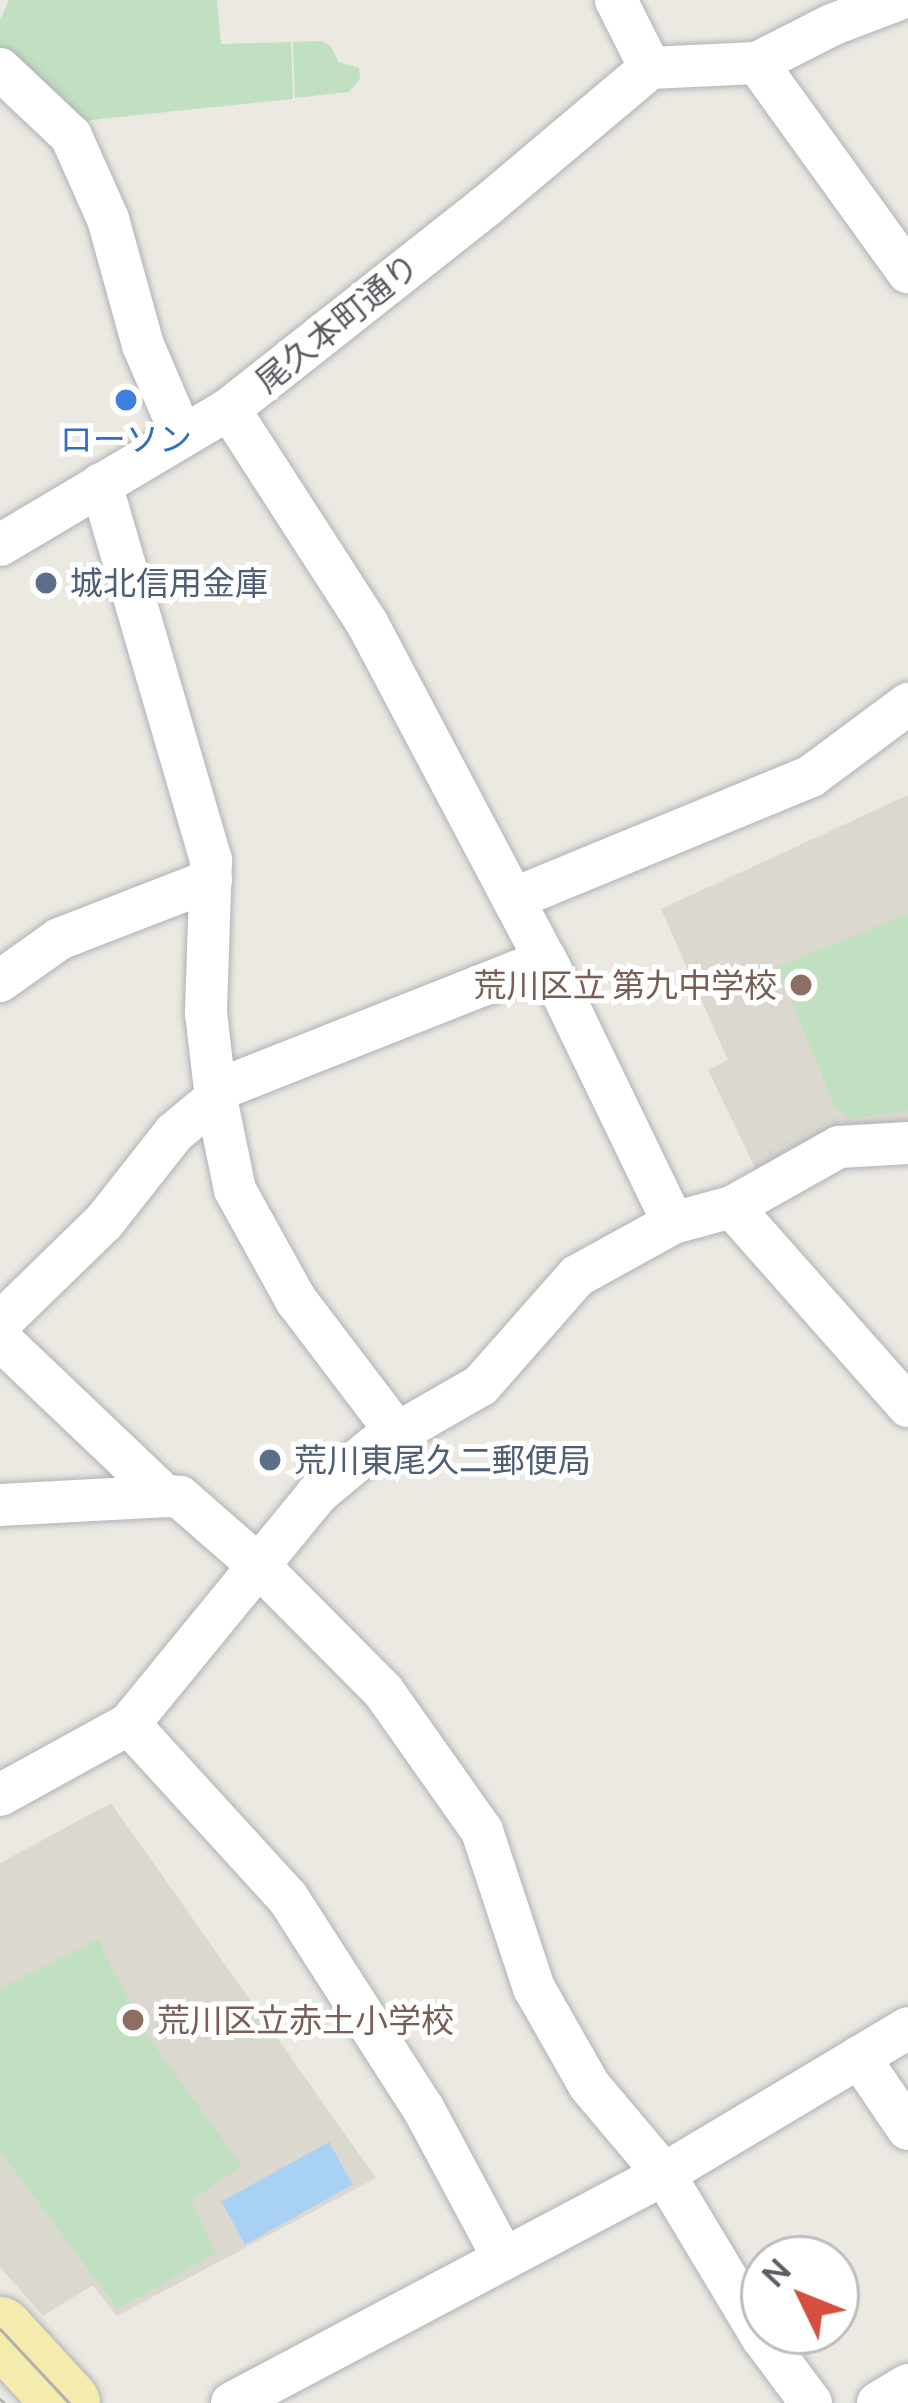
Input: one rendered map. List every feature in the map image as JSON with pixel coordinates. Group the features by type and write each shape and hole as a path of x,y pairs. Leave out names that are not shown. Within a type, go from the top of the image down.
{"main road":[{"path":"0,2330 67,2403"}],"street":[{"path":"616,0 650,68 757,63 834,24 897,0"},
{"path":"757,63 908,272"},
{"name":"尾久本町通り","path":"0,545 229,410 485,208 650,68"},
{"path":"0,69 71,136 108,219 142,345 182,436"},
{"path":"229,410 367,622 546,960 674,1222"},
{"path":"101,484 212,860 206,1013 215,1095 235,1190 296,1300 397,1433"},
{"path":"513,899 811,776 908,704"},
{"path":"0,981 59,939 211,880"},
{"path":"0,1323 104,1222 174,1133 215,1095 546,960"},
{"path":"0,1795 129,1724 317,1494 397,1433 481,1385 577,1276 674,1222 732,1207 839,1147 908,1143"},
{"path":"732,1207 908,1406"},
{"path":"0,1339 165,1496"},
{"path":"0,1505 180,1497 260,1567 384,1692 482,1832 534,1988 589,2085 664,2174 762,2336 811,2403"},
{"path":"129,1724 288,1898 423,2108 504,2259"},
{"path":"232,2403 664,2174 908,2028"},
{"path":"859,2057 908,2128"},
{"path":"878,2403 908,2385"}],"shaded area":[{"name":"荒川区立 第九中学校","path":"908,795 908,1128 760,1178 708,1070 728,1060 661,909"},
{"name":"荒川区立赤土小学校","path":"111,1803 376,2178 117,2316 93,2285 43,2316 0,2267 0,1863"}],"green space":[{"path":"9,0 217,0 221,44 291,42 293,99 80,121 0,48 0,20"},
{"path":"293,42 330,45 339,62 359,68 360,79 349,92 295,98"},
{"path":"908,914 908,1110 851,1119 835,1107 777,967"},
{"path":"98,1940 146,2034 242,2166 191,2200 216,2253 118,2309 0,2151 0,1988"}],"water":[{"path":"329,2142 353,2185 245,2244 221,2202"}],"tram line":[{"path":"0,2329 69,2403"},
{"path":"0,2399 4,2403"}],"place":[{"name":"ローソン","path":"126,400"},
{"name":"城北信用金庫","path":"46,583"},
{"name":"荒川区立 第九中学校","path":"801,985"},
{"name":"荒川東尾久二郵便局","path":"270,1460"},
{"name":"荒川区立赤土小学校","path":"133,2020"}]}
